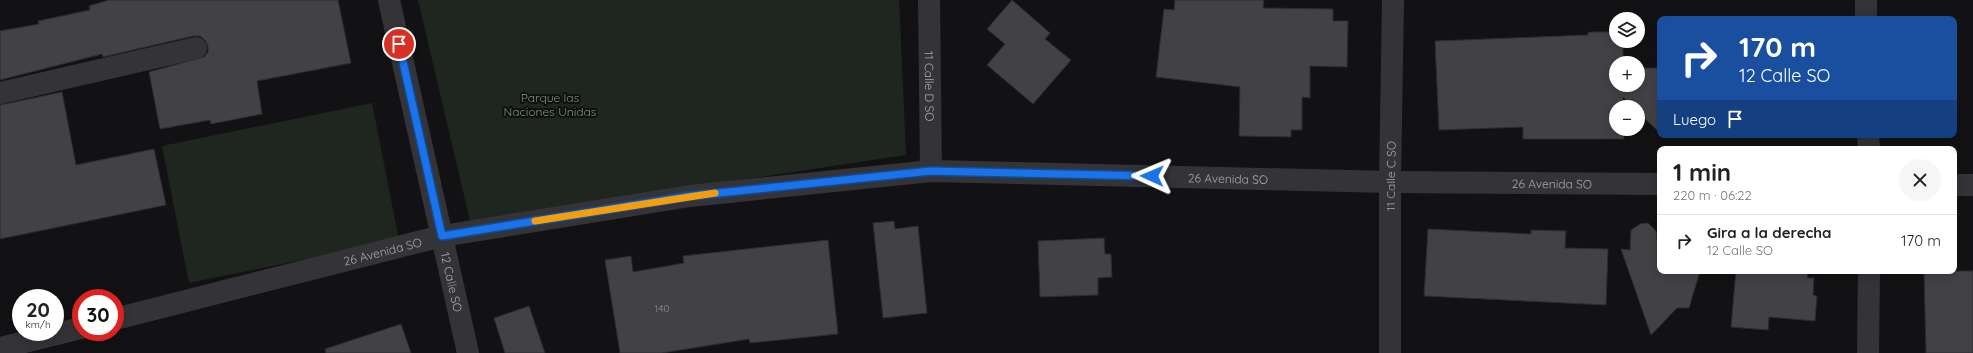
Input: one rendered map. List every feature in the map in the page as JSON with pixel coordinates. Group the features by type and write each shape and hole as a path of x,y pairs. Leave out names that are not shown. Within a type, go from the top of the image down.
{"street":[{"name":"12 Calle SO","path":"389,0 468,353"},
{"name":"11 Calle D SO","path":"930,0 931,171"},
{"name":"11 Calle C SO","path":"1390,353 1390,182 1393,0"},
{"path":"1866,0 1866,16"},
{"path":"0,93 196,48"},
{"name":"26 Avenida SO","path":"124,317 442,236 690,196 931,171 1390,182 1657,184"},
{"path":"1957,185 1973,185"},
{"path":"1868,353 1869,274"},
{"path":"0,348 72,330"}],"green space":[{"name":"Parque las Naciones Unidas","path":"418,0 899,0 906,155 470,221"},
{"path":"372,103 399,240 189,283 162,146"}],"building":[{"path":"109,0 338,0 351,63 257,81 262,114 211,124 210,120 160,129 149,72 204,57 208,52 208,46 205,40 200,36 193,36 103,57 102,54 0,80 0,31 39,24 38,21 90,10 89,6"},
{"path":"1012,0 1050,33 1045,39 1071,60 1033,104 987,65 1005,44 987,29"},
{"path":"1175,0 1264,0 1263,8 1333,9 1333,21 1348,21 1347,67 1310,66 1310,98 1302,97 1302,130 1291,130 1291,137 1239,136 1240,87 1156,77 1164,9 1174,10"},
{"path":"1591,32 1609,32 1609,48 1623,48 1623,56 1609,56 1609,92 1645,92 1645,68 1657,68 1657,130 1645,119 1645,100 1626,100 1623,97 1623,100 1609,100 1609,136 1624,136 1624,139 1523,139 1523,127 1439,130 1435,41 1588,35 1588,33"},
{"path":"62,92 76,165 154,149 166,205 0,239 0,105"},
{"path":"894,221 895,229 918,226 927,313 883,318 873,223"},
{"path":"1648,223 1656,231 1657,274 1699,274 1689,308 1677,308 1651,335 1621,249 1630,250 1631,230 1640,224"},
{"path":"1428,229 1531,234 1531,230 1566,231 1565,248 1608,249 1606,305 1424,296"},
{"path":"1104,238 1105,254 1111,254 1112,277 1098,278 1098,295 1040,297 1038,241"},
{"path":"828,240 838,334 750,343 749,339 662,353 620,353 605,260 631,256 633,272 684,263 683,256"},
{"path":"1957,271 1973,271 1973,353 1926,353 1924,274 1957,274"},
{"path":"1736,274 1808,274 1807,278 1814,278 1813,295 1817,296 1815,321 1769,317 1768,330 1731,327"},
{"path":"529,306 545,353 505,353 494,318"},
{"path":"401,324 411,353 326,353 325,349"}],"slow traffic":[{"path":"535,221 715,193"}],"route":[{"path":"399,44 442,236 690,196 931,171 1152,176"}]}
